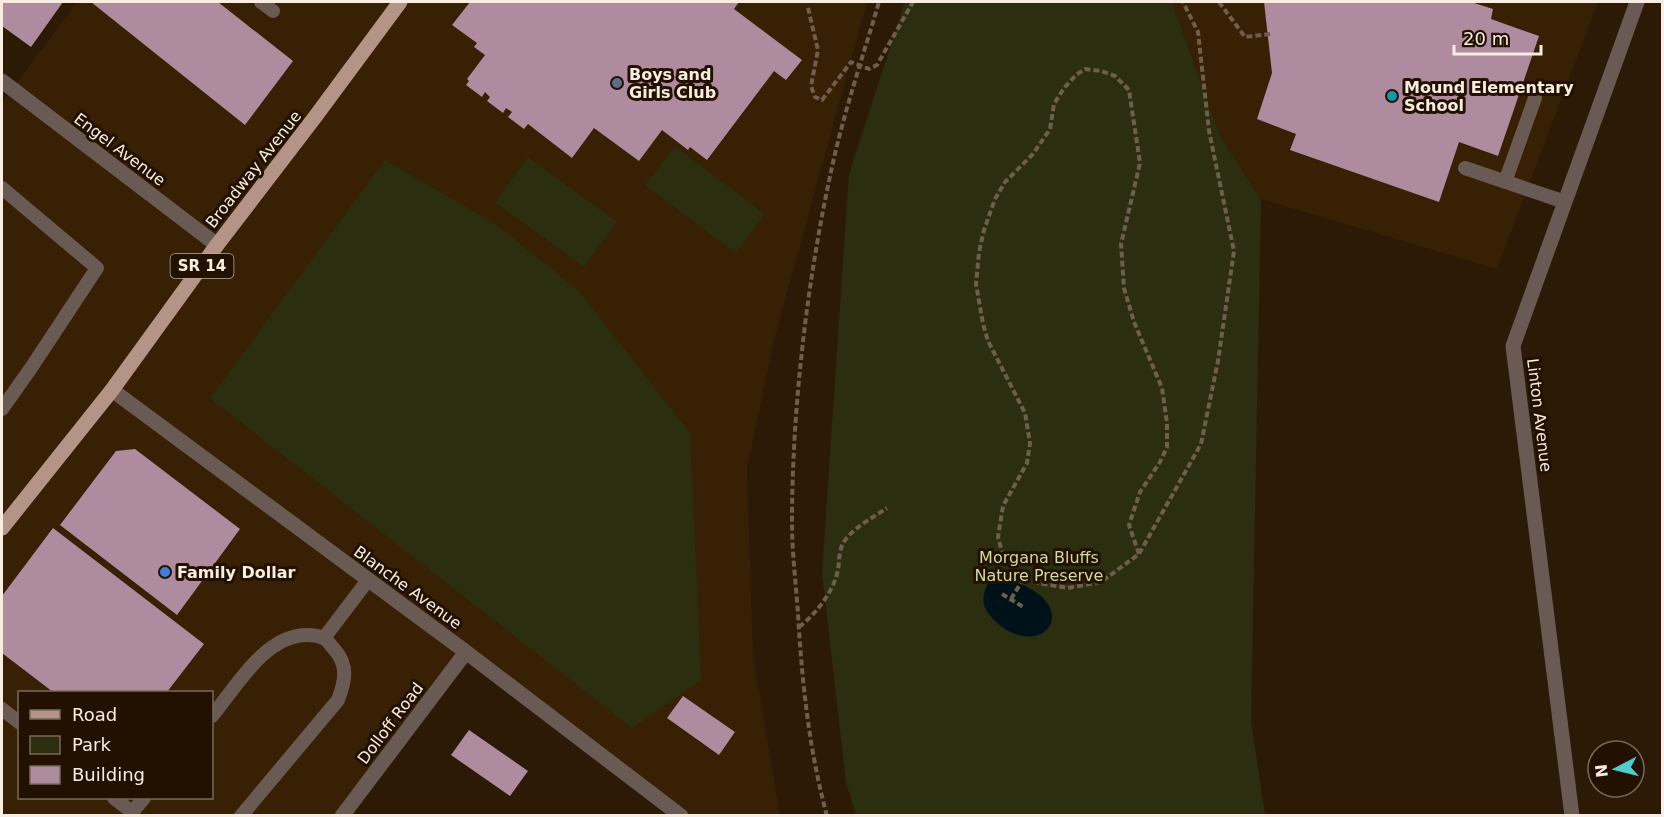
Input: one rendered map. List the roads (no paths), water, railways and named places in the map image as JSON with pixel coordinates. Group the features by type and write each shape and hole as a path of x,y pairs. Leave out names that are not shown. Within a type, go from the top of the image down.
{"main road":[{"name":"Broadway Avenue","path":"2,528 111,390 400,2"}],"street":[{"name":"Linton Avenue","path":"1572,816 1513,346 1637,2"},
{"name":"Engel Avenue","path":"3,86 217,245"},
{"name":"Blanche Avenue","path":"111,390 466,652 681,816"},
{"name":"Dolloff Road","path":"342,816 466,652"}],"lane":[{"path":"261,2 273,11"},
{"path":"1504,182 1534,99"},
{"path":"1465,168 1565,202"},
{"path":"2,188 96,268 2,409"},
{"path":"324,638 368,580"},
{"path":"213,715 261,656 273,646 296,635 311,634 324,638 338,653 345,665 344,685 338,700 241,816"},
{"path":"2,709 18,721"},
{"path":"115,799 131,814 143,799"}],"place":[{"name":"Boys and Girls Club","path":"617,83"},
{"name":"Mound Elementary School","path":"1392,96"},
{"name":"Family Dollar","path":"165,572"}],"park label":[{"name":"Morgana Bluffs Nature Preserve","path":"1039,566"}]}
